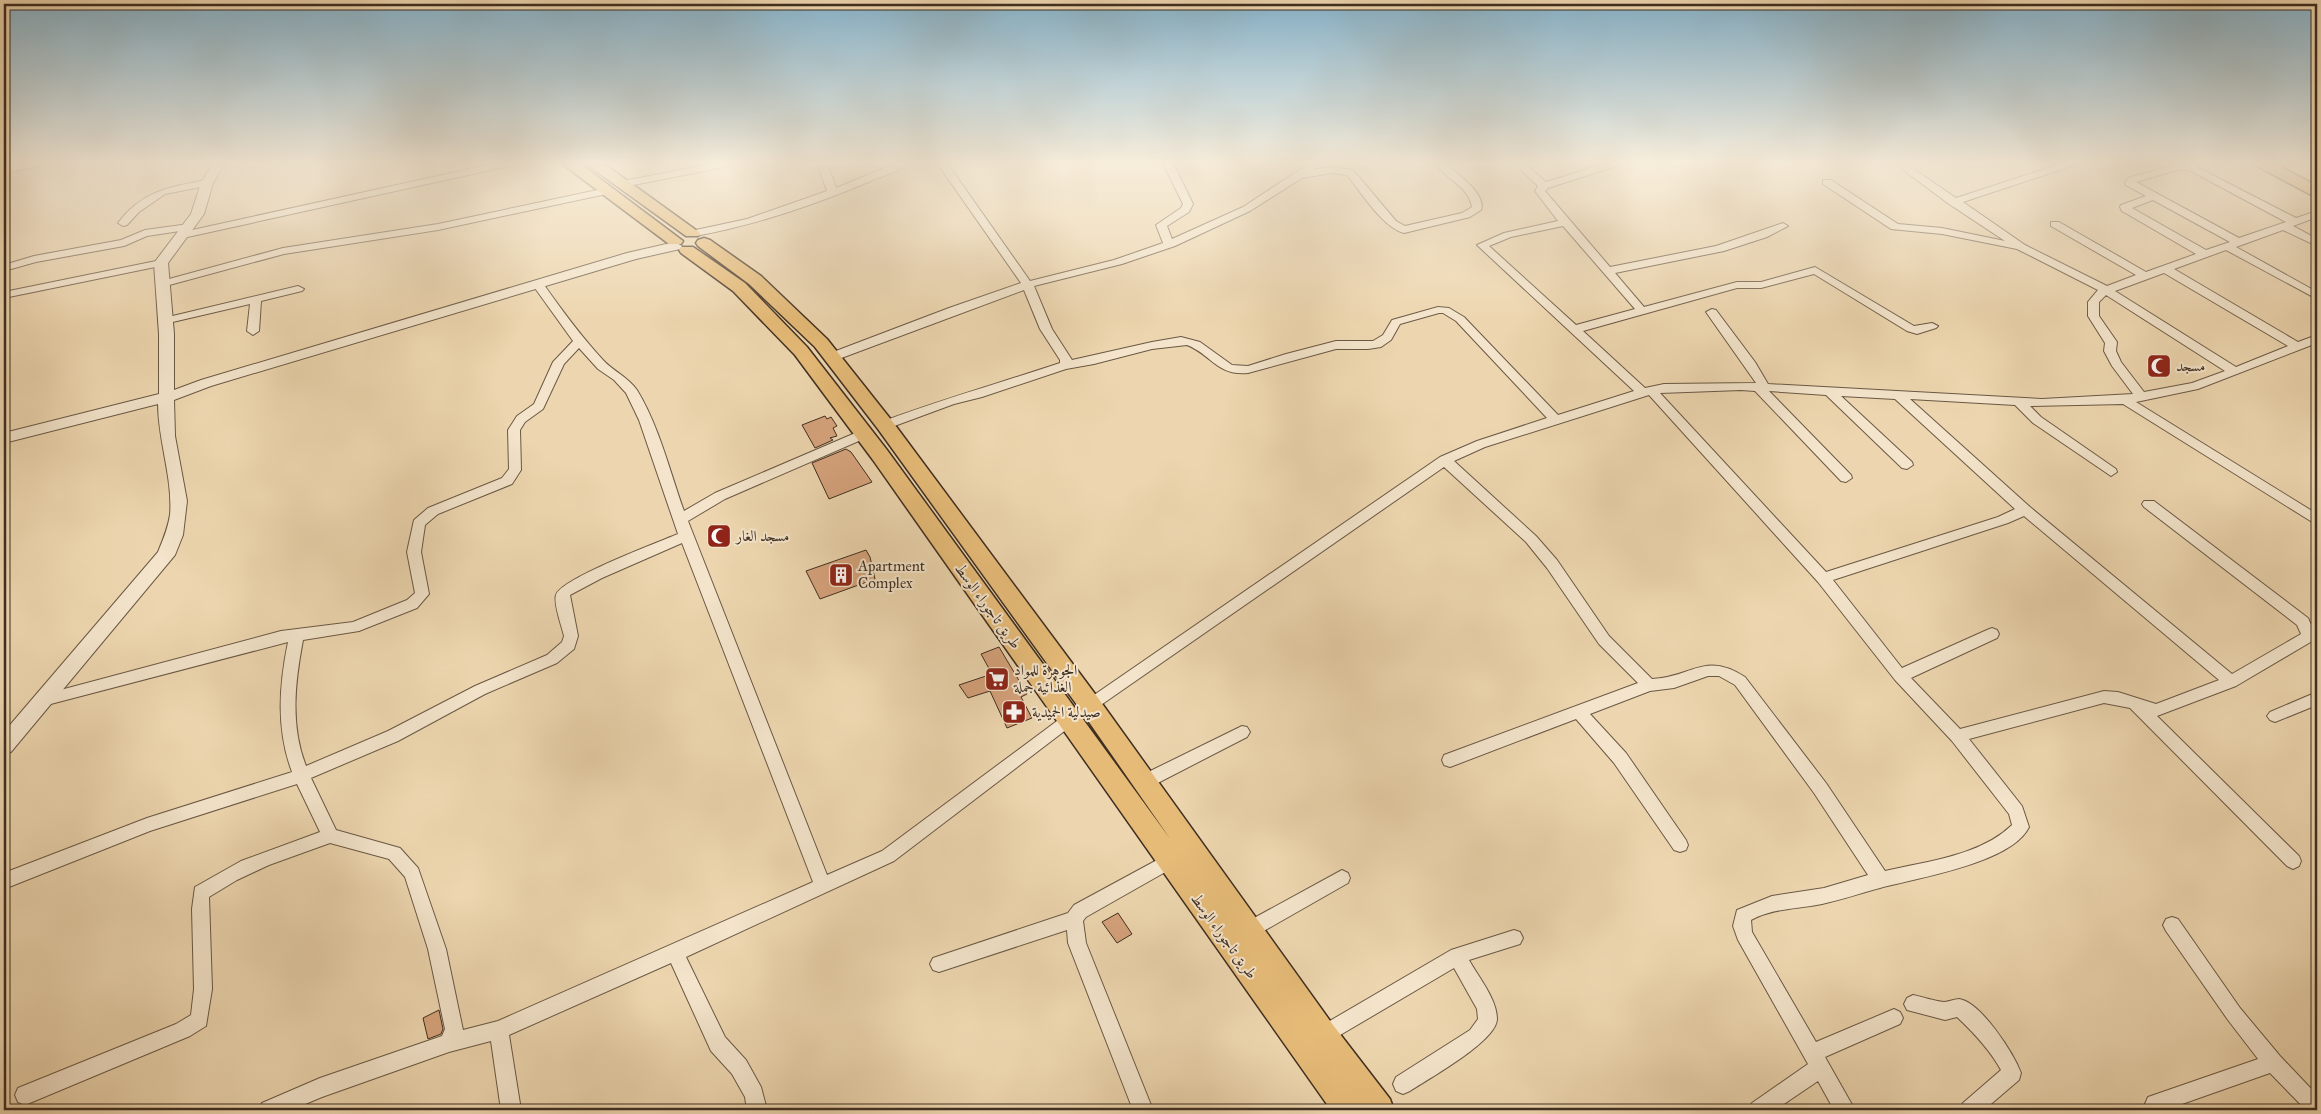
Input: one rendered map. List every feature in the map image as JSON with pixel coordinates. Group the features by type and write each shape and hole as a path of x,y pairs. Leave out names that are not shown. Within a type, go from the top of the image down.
{"main road":[{"name":"طريق تاجوراء الوسط","path":"647,215 690,241 739,287 874,430 1070,720 1349,1110"},
{"path":"660,215 690,241 755,280 832,357 874,430 1090,705 1323,1035 1379,1110"}],"street":[{"path":"123,222 130,215"},
{"path":"4,746 166,555 174,538 180,501 168,438 165,378 167,345 161,264 196,215"},
{"path":"4,268 34,259 124,243 145,233 186,231 262,215"},
{"path":"162,284 283,251 438,227 494,215"},
{"path":"4,438 206,383 774,215"},
{"path":"979,215 1028,284 1046,329 1066,360 1065,365"},
{"path":"1169,244 1161,225 1177,215"},
{"path":"832,357 1028,284 1117,262 1169,244 1237,215"},
{"path":"1385,215 1392,223 1404,230 1466,215"},
{"path":"1560,215 1642,311"},
{"path":"1877,215 1895,227 1942,231 2021,248"},
{"path":"1973,215 2021,248 2106,290 2235,372"},
{"path":"2136,215 2204,254"},
{"path":"2189,215 2238,242"},
{"path":"2282,215 2295,222"},
{"path":"2141,396 2116,362 2110,351 2111,342 2095,322 2094,304 2101,293 2164,268 2314,215"},
{"path":"1566,222 1508,235 1482,245 1647,391 1824,578 1900,676 1957,736 2016,811 2021,827 2011,837 1985,850 1930,869 1824,896 1761,906 1743,916 1742,926 1744,934 1846,1110"},
{"path":"2055,224 2145,276"},
{"path":"1608,271 1692,254 1764,235 1783,226"},
{"path":"2284,226 2317,244"},
{"path":"2226,246 2317,296"},
{"path":"4,295 161,264"},
{"path":"2164,268 2298,347"},
{"path":"1575,329 1737,285 1761,285 1815,270 1910,330 1932,326"},
{"path":"538,284 579,341 602,366 618,377 630,391 645,420 686,536 823,886"},
{"path":"164,321 298,289"},
{"path":"254,331 256,299"},
{"path":"681,519 720,496 874,430 950,401 978,394 1065,365 1092,361 1153,345 1186,341 1192,342 1205,350 1227,367 1244,370 1344,343 1371,346 1379,344 1388,336 1396,322 1438,310 1445,310 1460,319 1556,420"},
{"path":"1712,312 1751,365 1761,387 1846,478"},
{"path":"269,1110 320,1088 449,1043 499,1030 675,953 888,856 1090,705 1445,460 1481,444 1647,391 1680,386 1761,387 2019,402 2125,400 2194,386 2235,372 2317,339"},
{"path":"43,700 297,634 354,627 390,614 418,600 422,594 414,552 419,523 433,511 491,490 507,481 515,470 514,430 521,419 538,406 559,362 579,341"},
{"path":"1830,392 1907,465"},
{"path":"4,431 167,393"},
{"path":"1898,396 2025,510 2231,682"},
{"path":"2125,400 2317,520"},
{"path":"2019,402 2037,420 2111,472"},
{"path":"1445,460 1531,540 1552,564 1604,640 1649,685"},
{"path":"1957,736 2104,697 2118,698 2156,710 2231,682 2302,642 2309,636 2304,622 2148,504"},
{"path":"1824,578 2003,520 2025,510"},
{"path":"4,881 147,826 303,775 393,736 480,690 552,659 569,645 571,636 562,597 564,592 596,574 686,536"},
{"path":"297,634 292,659 287,712 293,751 330,836"},
{"path":"1900,676 1992,634"},
{"path":"1450,760 1649,685 1679,681 1702,670 1716,670 1730,674 1740,681 1820,788 1881,880"},
{"path":"2275,716 2317,698"},
{"path":"2136,705 2293,861"},
{"path":"1578,711 1620,758 1680,845"},
{"path":"1144,782 1242,732"},
{"path":"25,1095 183,1030 199,1020 203,1003 198,917 201,893 222,878 284,850 330,836 394,853 412,873 439,958 454,1029 449,1043"},
{"path":"939,964 1074,919 1080,911 1170,861"},
{"path":"1249,930 1342,878"},
{"path":"1074,919 1077,943 1143,1110"},
{"path":"2172,925 2234,1014 2274,1063 2317,1108"},
{"path":"1323,1035 1457,956 1514,938"},
{"path":"675,953 718,1044 739,1067 754,1094 756,1110"},
{"path":"1403,1084 1477,1036 1488,1021 1486,1007 1457,956"},
{"path":"1913,1004 1945,1011 1959,1008 1964,1011 1998,1049 2010,1066 2012,1073 1970,1110"},
{"path":"1759,1110 1817,1060 1894,1018"},
{"path":"499,1030 511,1110"},
{"path":"2155,1104 2274,1063"}],"building":[{"path":"825,416 827,419 831,417 837,426 833,428 837,436 830,438 833,440 815,448 802,425"},
{"path":"846,449 851,452 872,482 829,499 812,463"},
{"name":"Apartment Complex","path":"866,550 870,557 875,579 820,599 806,571"},
{"name":"الجوهرة للمواد الغذائية جملة","path":"999,647 1027,694 1021,697 1032,718 1007,728 990,691 968,698 959,685 992,674 981,654"},
{"path":"1118,913 1132,934 1117,943 1102,922"},
{"path":"439,1010 443,1029 441,1034 428,1039 423,1018"}],"place":[{"name":"مسجد","path":"2159,366"},
{"name":"مسجد الغار","path":"719,536"},
{"name":"Apartment Complex","path":"841,575"},
{"name":"الجوهرة للمواد الغذائية جملة","path":"997,679"},
{"name":"صيدلية الحميدية","path":"1014,712"}]}
